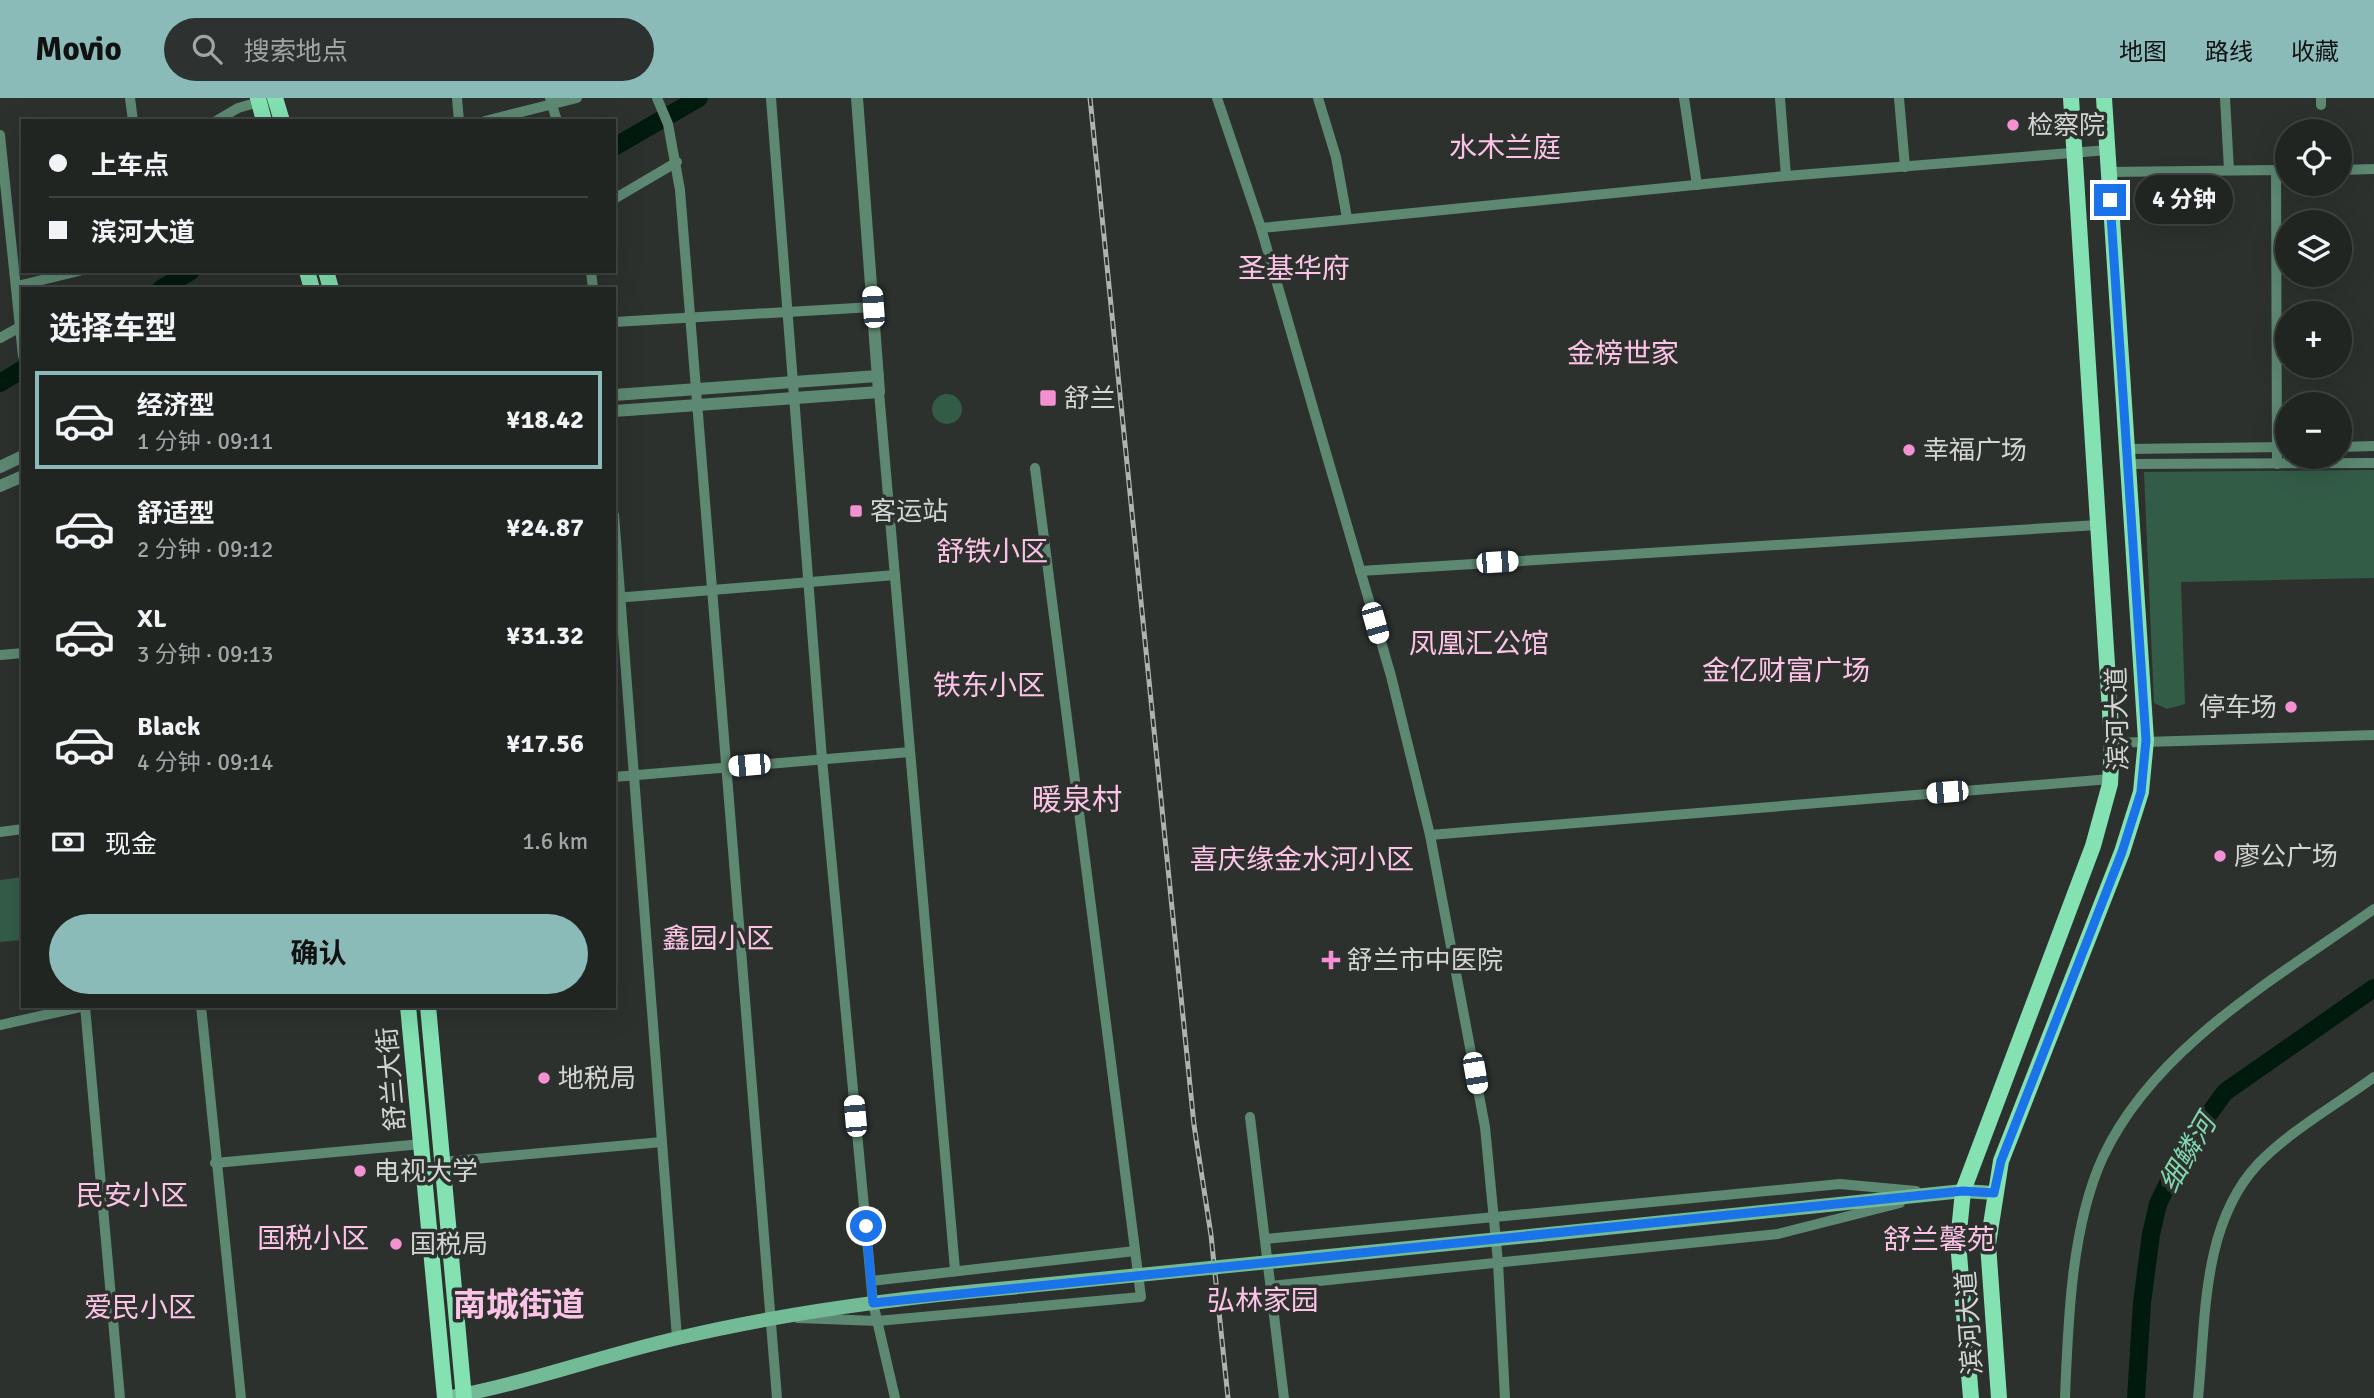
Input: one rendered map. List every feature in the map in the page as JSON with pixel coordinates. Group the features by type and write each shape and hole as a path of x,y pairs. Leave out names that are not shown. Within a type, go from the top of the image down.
{"main road":[{"path":"275,98 281,119"},
{"name":"滨河大道","path":"1971,1398 1958,1242 1963,1191 2093,846 2110,779 2112,743 2071,98"},
{"name":"滨河大道","path":"1999,1398 1988,1244 2001,1161 2122,852 2141,792 2146,740 2105,98"},
{"path":"258,100 263,119"},
{"name":"舒兰大街","path":"408,1008 446,1398"},
{"name":"舒兰大街","path":"428,1008 464,1396"},
{"path":"446,1398 464,1396 677,1338 773,1317 873,1303 1963,1191 1994,1193"}],"street":[{"path":"130,98 133,119"},
{"path":"457,98 459,119"},
{"path":"492,119 551,102 578,98"},
{"path":"657,98 668,124 677,162 778,1398"},
{"path":"771,98 822,760 873,1303 895,1398"},
{"path":"857,98 879,392 955,1270"},
{"path":"1217,98 1261,228 1391,676 1430,835 1485,1127 1498,1262 1505,1398"},
{"path":"1318,98 1336,157 1348,218"},
{"path":"1684,98 1697,185"},
{"path":"1780,98 1786,176"},
{"path":"1899,98 1905,167"},
{"path":"2225,98 2229,170"},
{"path":"219,119 258,100"},
{"path":"551,102 556,119"},
{"path":"0,135 21,330 0,338"},
{"path":"1261,228 1786,176 2108,150"},
{"path":"616,198 677,162"},
{"path":"2352,170 2374,169"},
{"path":"2108,172 2275,170"},
{"path":"2282,196 2282,392"},
{"path":"17,286 71,273"},
{"path":"616,322 873,307"},
{"path":"616,395 878,376"},
{"path":"616,411 879,392"},
{"path":"2352,447 2374,446"},
{"path":"2128,456 2275,447"},
{"path":"2128,456 2275,464"},
{"path":"0,467 21,457"},
{"path":"2352,463 2374,463"},
{"path":"773,1317 877,1321 1141,1297 1035,468"},
{"path":"0,486 21,476"},
{"path":"1360,571 2098,524"},
{"path":"616,570 677,1338"},
{"path":"617,598 895,575"},
{"path":"0,655 21,653"},
{"path":"2112,743 2374,735"},
{"path":"616,777 910,752"},
{"path":"1430,835 2110,779"},
{"path":"0,832 21,830"},
{"path":"2065,1398 2080,1234 2103,1157 2130,1110 2184,1047 2374,909"},
{"path":"0,1025 76,1008"},
{"path":"85,1008 120,1398"},
{"path":"201,1008 241,1398"},
{"path":"2198,1398 2212,1264 2218,1233 2232,1200 2258,1165 2277,1147 2374,1077"},
{"path":"1250,1116 1284,1398"},
{"path":"442,1162 662,1142"},
{"path":"215,1163 422,1144"},
{"path":"1265,1239 1840,1184 1937,1194"},
{"path":"1270,1286 1778,1234 1937,1194"},
{"path":"871,1280 1135,1251"}],"green space":[{"path":"947,394 953,395 961,403 961,415 953,423 947,424 941,423 933,415 932,409 933,403 941,395"},
{"path":"2374,470 2374,578 2181,582 2185,704 2167,709 2154,703 2144,472"},
{"path":"21,877 21,940 0,942 0,880"}],"waterway":[{"path":"616,146 699,98"},
{"path":"164,287 188,273"},
{"path":"0,383 21,370"},
{"name":"细鳞河","path":"2136,1398 2142,1303 2151,1234 2158,1204 2187,1144 2225,1092 2374,988"}],"railway":[{"path":"1090,98 1194,1125 1211,1235 1228,1398"}],"place":[{"name":"检察院","path":"2013,125"},
{"name":"舒兰","path":"1048,398"},
{"name":"幸福广场","path":"1909,450"},
{"name":"客运站","path":"856,511"},
{"name":"停车场","path":"2291,707"},
{"name":"廖公广场","path":"2220,856"},
{"name":"舒兰市中医院","path":"1331,960"},
{"name":"地税局","path":"544,1078"},
{"name":"电视大学","path":"360,1171"},
{"name":"国税局","path":"396,1244"}],"district":[{"name":"水木兰庭","path":"1505,147"},
{"name":"圣基华府","path":"1294,268"},
{"name":"金榜世家","path":"1623,353"},
{"name":"舒铁小区","path":"992,551"},
{"name":"凤凰汇公馆","path":"1479,643"},
{"name":"金亿财富广场","path":"1786,670"},
{"name":"铁东小区","path":"989,685"},
{"name":"暖泉村","path":"1077,800"},
{"name":"喜庆缘金水河小区","path":"1302,859"},
{"name":"鑫园小区","path":"718,938"},
{"name":"民安小区","path":"132,1195"},
{"name":"国税小区","path":"313,1238"},
{"name":"舒兰馨苑","path":"1939,1239"},
{"name":"弘林家园","path":"1263,1300"},
{"name":"南城街道","path":"519,1304"},
{"name":"爱民小区","path":"140,1307"}],"route":[{"path":"866,1226 873,1303 1963,1191 1994,1193 2001,1161 2122,852 2141,792 2146,740 2110,200"}]}
